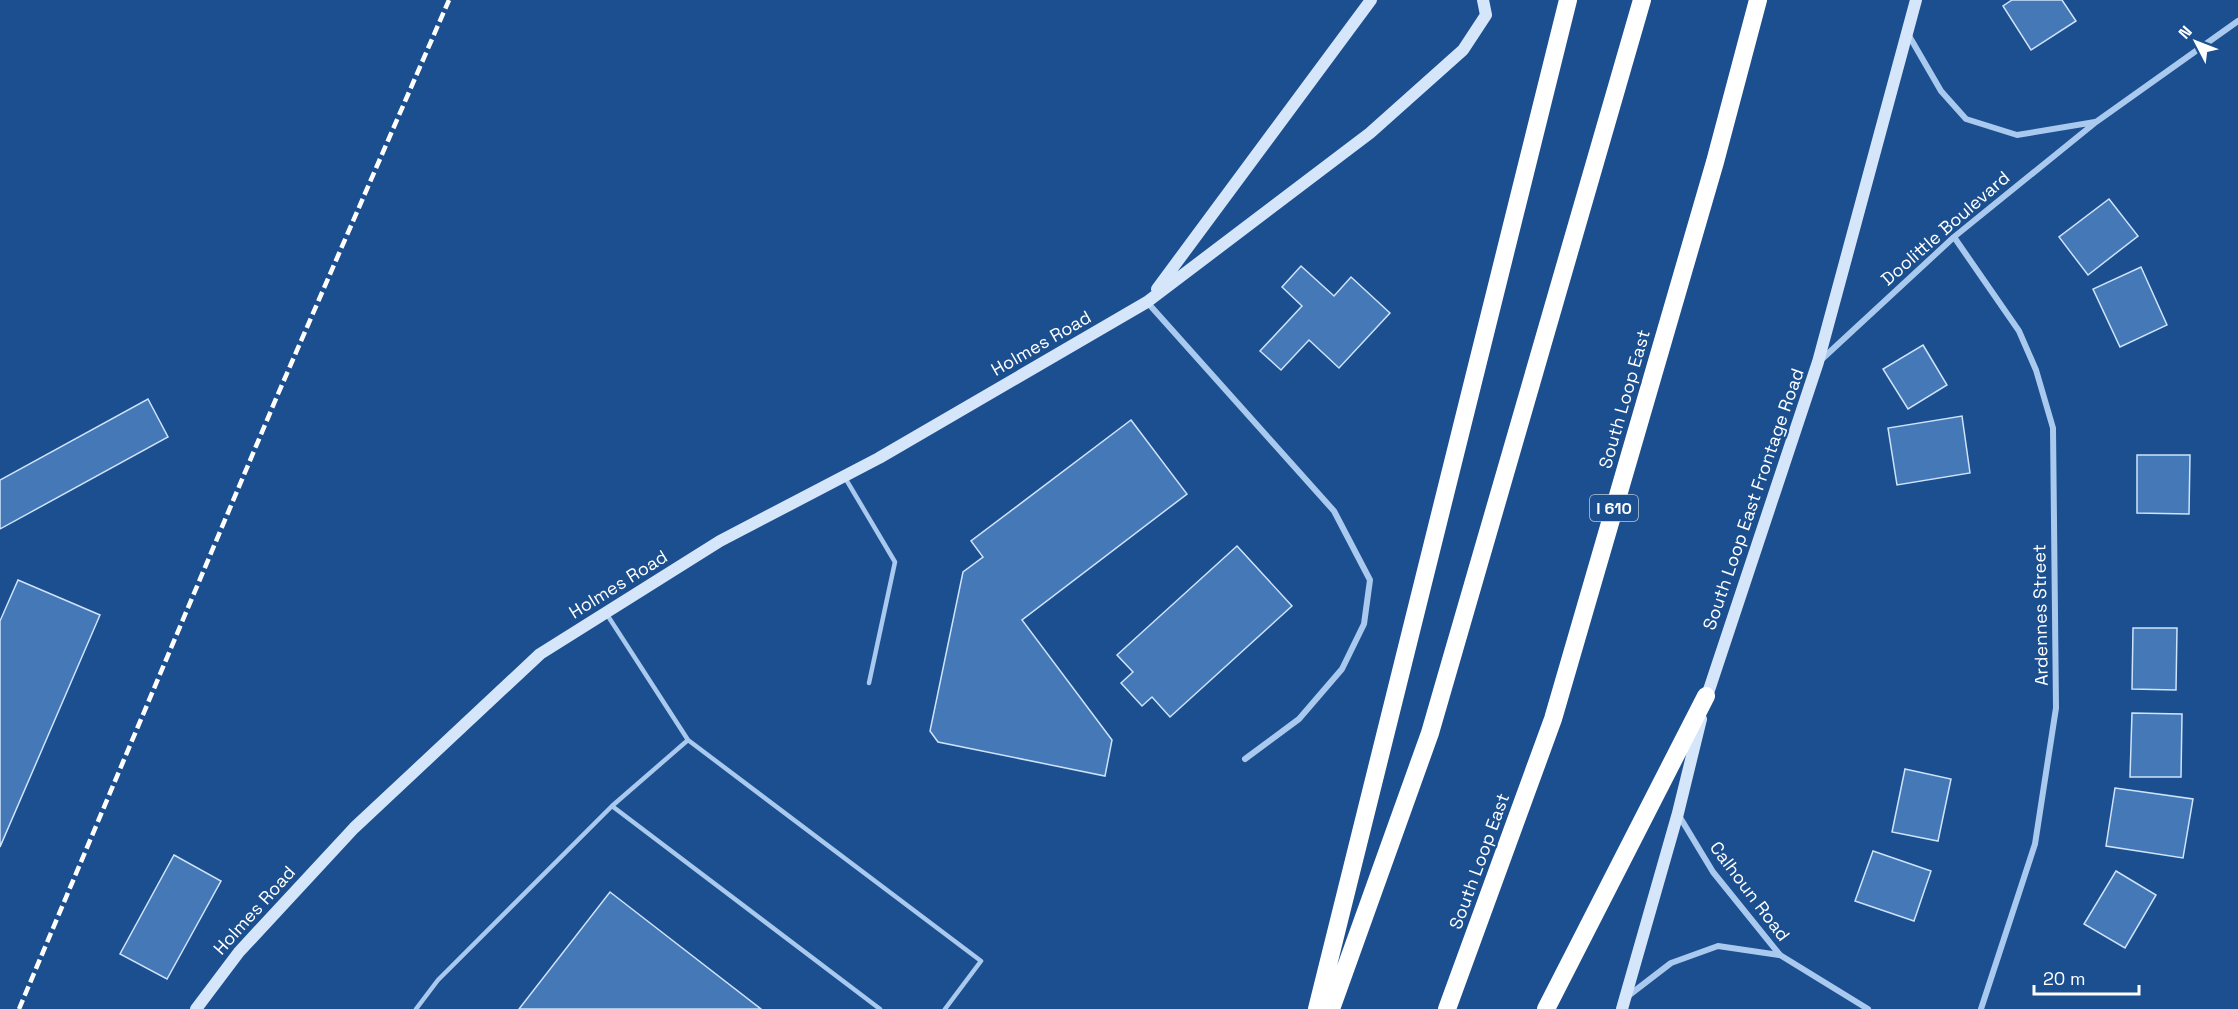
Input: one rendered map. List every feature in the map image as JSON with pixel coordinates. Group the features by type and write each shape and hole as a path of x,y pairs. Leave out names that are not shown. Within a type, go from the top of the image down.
{"highway":[{"path":"1317,1009 1568,0"},
{"path":"1331,1009 1430,733 1642,0"},
{"name":"South Loop East","path":"1447,1009 1553,719 1715,162 1758,0"},
{"path":"1546,1009 1706,696"}],"main road":[{"name":"Holmes Road","path":"1147,302 1371,0"},
{"name":"Holmes Road","path":"196,1009 238,952 354,828 540,654 720,541 879,458 1147,302 1370,133 1463,50 1486,15 1483,0"},
{"name":"South Loop East Frontage Road","path":"1624,1003 1678,813 1706,696 1818,362 1916,0"}],"street":[{"name":"Doolittle Boulevard","path":"1818,362 1954,237 2096,122 2238,21"},
{"name":"Doolittle Boulevard","path":"1907,33 1941,91 1966,119 2017,135 2096,122"},
{"name":"Ardennes Street","path":"1954,237 2019,331 2036,370 2053,428 2056,708 2035,844 1981,1009"},
{"path":"1147,302 1334,511 1370,580 1364,624 1342,669 1299,718 1245,759"},
{"name":"Calhoun Road","path":"1678,813 1713,872 1780,955 1868,1009"},
{"name":"Calhoun Road","path":"1624,1003 1671,963 1718,946 1780,955"}],"lane":[{"path":"844,476 895,561 869,683"},
{"path":"606,613 688,740 981,961 945,1009"},
{"path":"416,1009 438,980 612,806 688,740"},
{"path":"612,806 880,1009"}],"building":[{"path":"2012,0 2062,0 2076,21 2031,50 2003,6"},
{"path":"2109,199 2138,236 2088,275 2059,237"},
{"path":"1301,266 1334,296 1351,277 1390,313 1339,368 1309,340 1281,370 1260,351 1302,306 1282,287"},
{"path":"2141,267 2167,325 2120,347 2093,289"},
{"path":"1923,345 1947,385 1908,409 1883,369"},
{"path":"148,399 168,437 0,529 0,480"},
{"path":"1962,416 1970,473 1897,485 1888,428"},
{"path":"1131,420 1187,494 1022,620 1112,740 1105,776 938,742 930,731 963,572 983,557 971,541"},
{"path":"2137,455 2190,455 2189,514 2137,513"},
{"path":"1237,546 1292,606 1170,717 1152,697 1142,706 1121,683 1133,672 1117,655"},
{"path":"18,580 100,615 0,847 0,621"},
{"path":"2133,628 2177,628 2176,690 2132,689"},
{"path":"2132,713 2182,714 2181,777 2130,777"},
{"path":"1905,769 1951,779 1938,841 1892,832"},
{"path":"2115,788 2193,799 2183,858 2106,846"},
{"path":"1873,851 1931,871 1914,921 1855,901"},
{"path":"174,855 221,881 167,979 120,954"},
{"path":"2116,871 2156,895 2125,948 2084,924"},
{"path":"610,892 761,1009 519,1009"}],"railway":[{"path":"19,1009 278,394 449,0"}]}
